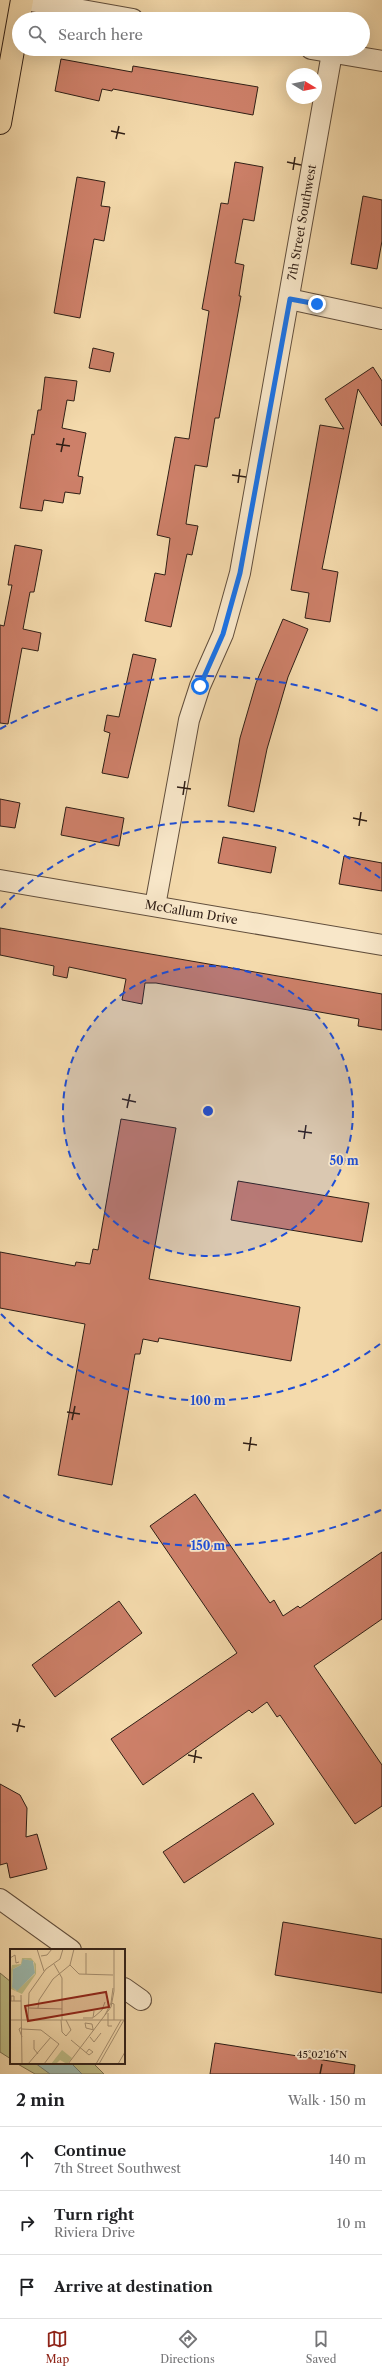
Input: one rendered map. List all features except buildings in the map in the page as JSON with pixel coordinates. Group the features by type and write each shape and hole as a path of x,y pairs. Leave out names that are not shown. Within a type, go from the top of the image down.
{"main road":[{"path":"20,12 22,0"},
{"path":"0,123 12,56"}],"street":[{"path":"25,0 93,12"},
{"name":"7th Street Southwest","path":"155,906 189,720 200,686 223,634 240,573 290,299 331,56"},
{"path":"354,56 382,61"},
{"path":"290,299 382,320"},
{"name":"McCallum Drive","path":"0,880 382,945"},
{"path":"0,1899 69,1949"},
{"path":"125,1989 141,2000"}],"shaded area":[{"path":"0,1973 10,1981 10,2058 0,2052"},
{"path":"18,2064 94,2064 104,2074 35,2074"}],"water":[{"path":"36,2064 72,2064 82,2074 50,2074"}],"route":[{"path":"200,686 223,634 232,607 240,573 290,299 317,304"}]}
